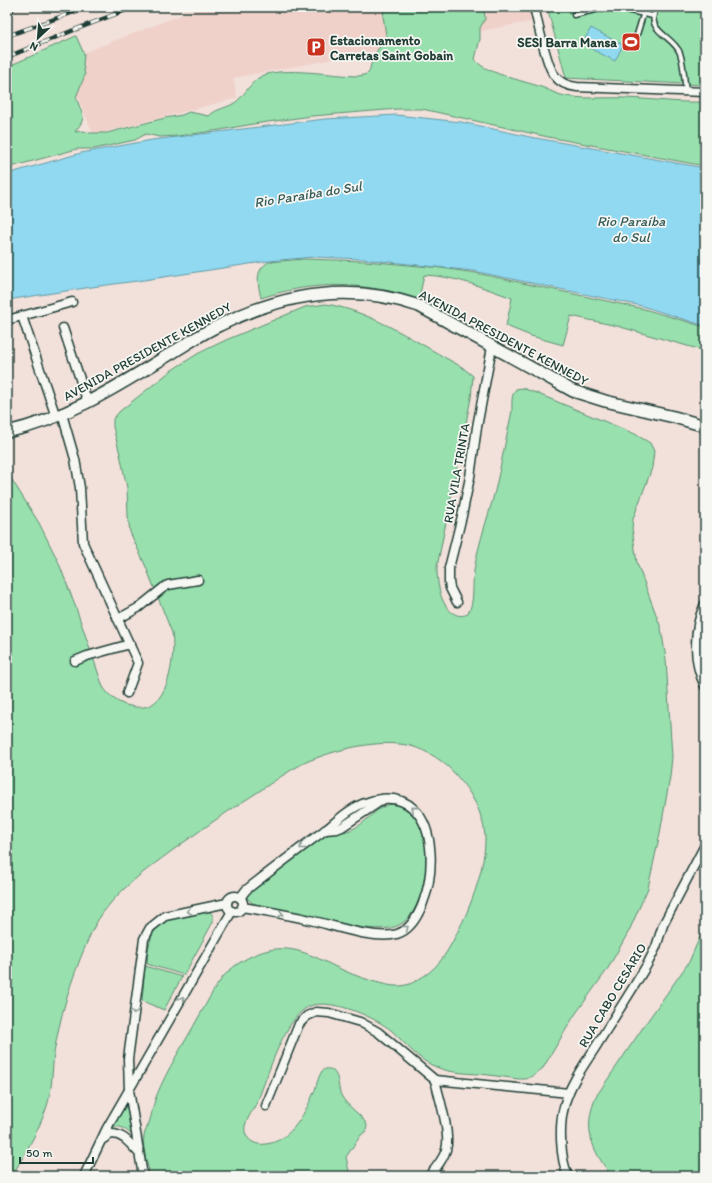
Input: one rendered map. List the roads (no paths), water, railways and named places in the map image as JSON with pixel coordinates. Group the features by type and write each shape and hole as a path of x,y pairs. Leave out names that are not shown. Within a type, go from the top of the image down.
{"main road":[{"name":"AVENIDA PRESIDENTE KENNEDY","path":"7,432 59,415 88,403 218,325 246,312 315,294 336,292 374,296 408,303 429,312 572,391 589,397 674,417 705,426"}],"street":[{"path":"534,7 551,70 554,76 564,83 577,87 705,92"},
{"path":"7,320 72,302"},
{"path":"22,316 76,459 80,488 83,543 138,663 127,693"},
{"path":"63,328 88,403"},
{"name":"RUA VILA TRINTA","path":"457,602 450,588 449,568 470,477 477,428 492,347"},
{"path":"118,619 138,608 163,588 174,584 198,580"},
{"path":"705,604 699,622 697,644 698,664 705,686"},
{"path":"74,661 130,644"},
{"path":"240,898 246,890 360,805 376,800 398,800 411,806 423,820 429,836 431,858 426,893 418,915 407,929 392,935 370,934 273,912 242,907"},
{"name":"RUA CABO CESÁRIO","path":"568,1176 562,1144 562,1118 564,1106 569,1093 583,1067 648,963 656,947 663,925 705,845"},
{"path":"143,1176 129,1090 128,1059 142,946 146,933 154,924 165,916 227,903 231,897 240,898"},
{"path":"227,903 228,908 232,911 239,911 242,907 242,901 240,898"},
{"path":"84,1176 107,1128 232,911"},
{"path":"266,1106 299,1024 307,1016 316,1012 329,1013 349,1018 370,1026 435,1080 569,1093"},
{"path":"429,1176 444,1156 447,1142 435,1080"},
{"path":"102,1140 107,1135 119,1135 126,1139 139,1154"}],"lane":[{"path":"657,7 653,16 658,30 680,53 686,91"},
{"path":"574,15 608,8 653,16"},
{"path":"636,38 643,15"}],"water":[{"path":"591,28 623,45 615,61 582,44"},
{"name":"Rio Paraíba do Sul","path":"396,115 461,122 530,137 705,168 705,326 642,306 473,271 363,259 314,257 269,261 7,300 7,174 81,153 152,140 325,119"}],"railway":[{"path":"7,36 88,7"},
{"path":"7,57 134,7"}],"place":[{"name":"SESI Barra Mansa","path":"631,42"},
{"name":"Estacionamento Carretas Saint Gobain","path":"316,47"}]}
